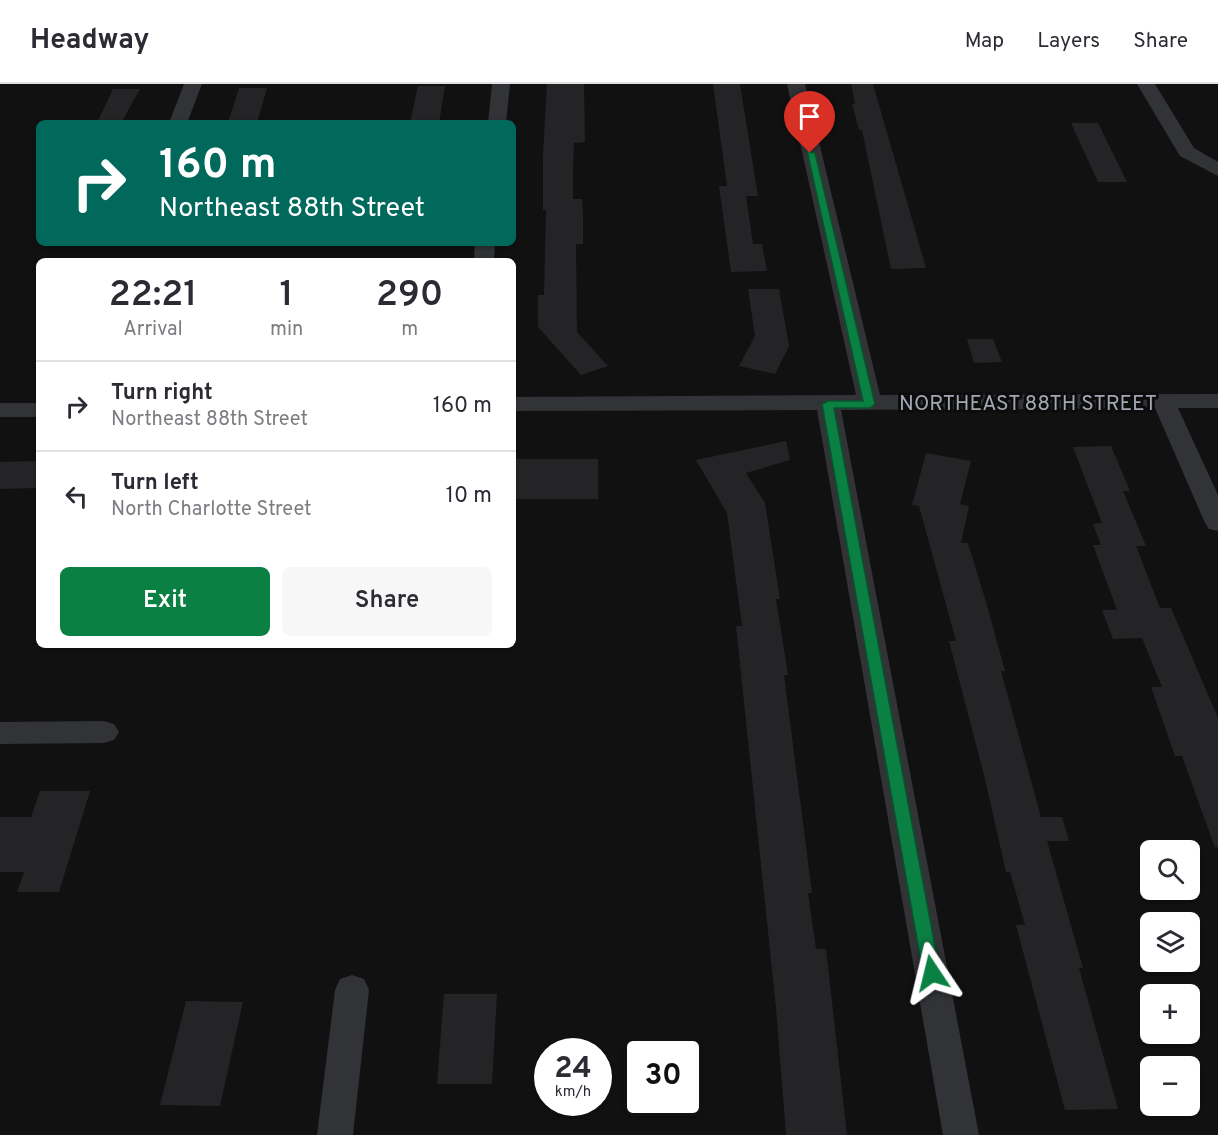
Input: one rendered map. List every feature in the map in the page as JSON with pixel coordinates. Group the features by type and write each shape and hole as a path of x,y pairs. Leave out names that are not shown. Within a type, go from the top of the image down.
{"street":[{"path":"179,120 193,84"},
{"path":"497,120 501,84"},
{"path":"796,84 870,404"},
{"path":"1146,84 1187,152 1218,170"},
{"name":"NORTHEAST 88TH STREET","path":"516,404 1218,401"},
{"path":"1164,402 1218,523"},
{"path":"828,404 962,1135"},
{"path":"0,410 36,410"},
{"path":"0,733 104,732"},
{"path":"334,1135 352,990"}],"building":[{"path":"547,84 584,84 585,142 574,143 573,169 573,199 582,199 583,214 583,244 576,244 577,332 608,366 581,375 538,327 538,295 544,295 546,210 543,210 543,155"},
{"path":"713,84 740,84 758,196 746,196 753,244 762,244 767,271 731,272 719,186 727,186"},
{"path":"851,84 873,84 926,268 891,269 862,130 859,130 852,104 855,104"},
{"path":"418,86 445,86 439,120 411,120"},
{"path":"239,88 267,88 258,120 229,120"},
{"path":"113,89 140,89 123,120 98,120"},
{"path":"1071,123 1098,123 1127,182 1098,182"},
{"path":"748,289 779,289 789,346 775,374 739,366 755,336"},
{"path":"967,339 993,339 1002,362 974,363"},
{"path":"786,441 790,460 746,473 765,503 780,599 776,599 788,675 784,675 812,893 808,893 816,949 826,949 847,1135 786,1135 776,1008 736,626 742,626 727,513 696,460"},
{"path":"1111,446 1130,491 1123,491 1146,546 1136,546 1160,608 1171,608 1218,718 1218,847 1215,848 1182,756 1175,756 1151,687 1162,687 1142,638 1113,639 1102,610 1117,610 1093,545 1101,545 1093,524 1102,523 1073,447"},
{"path":"926,453 971,461 960,504 969,506 961,543 968,543 986,602 1005,671 1001,671 1041,817 1062,817 1069,841 1047,841 1083,968 1079,968 1118,1109 1065,1110 1016,925 1025,925 1010,872 1006,872 985,779 949,641 956,641 919,506 912,505"},
{"path":"516,459 598,459 598,499 516,499"},
{"path":"36,461 36,488 0,489 0,462"},
{"path":"40,791 90,791 59,892 17,892 24,872 0,872 0,817 31,817"},
{"path":"444,994 497,994 492,1084 437,1084"},
{"path":"186,1001 243,1002 220,1106 160,1105"}],"route":[{"path":"810,153 870,404 828,404 932,973"}]}
